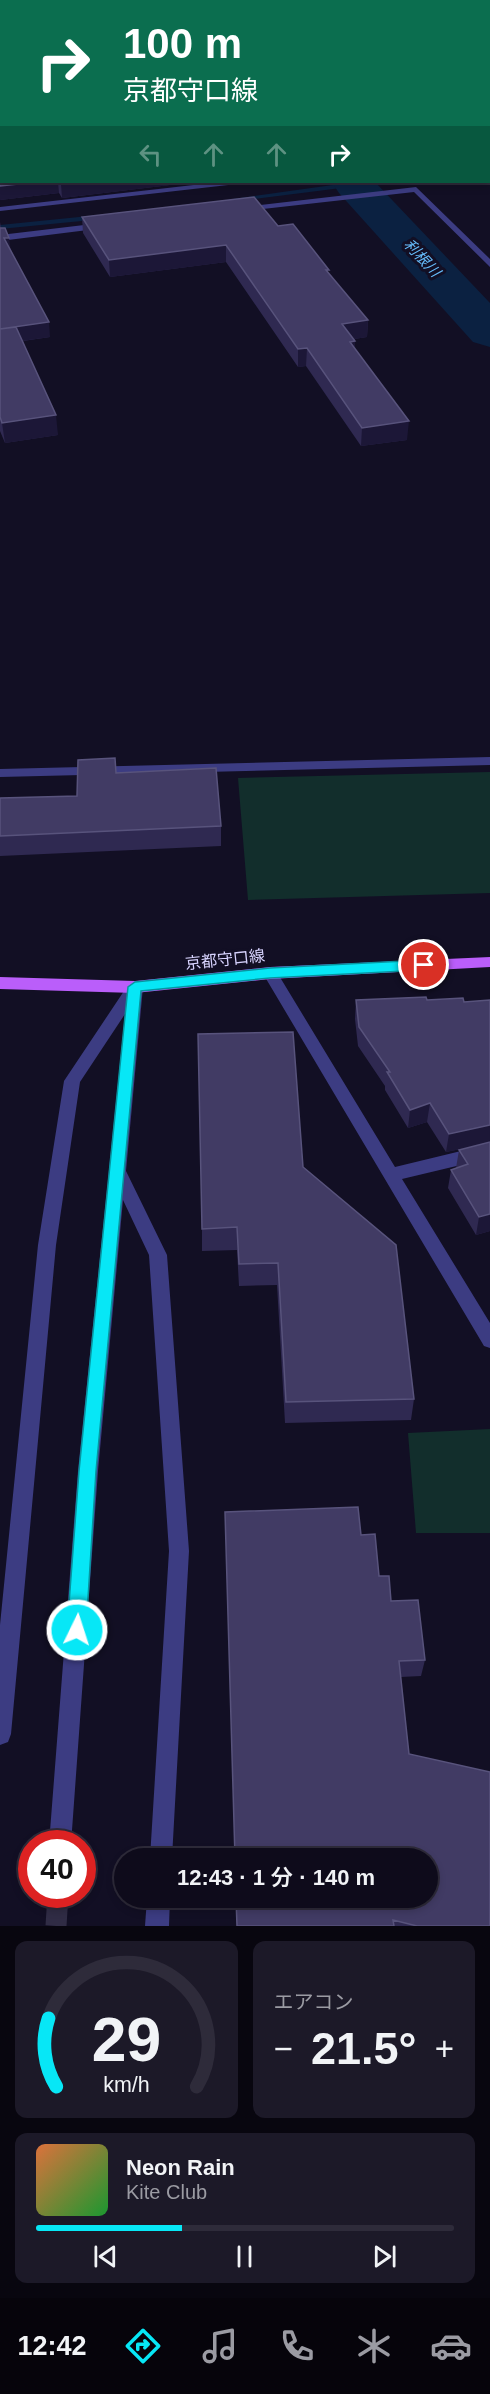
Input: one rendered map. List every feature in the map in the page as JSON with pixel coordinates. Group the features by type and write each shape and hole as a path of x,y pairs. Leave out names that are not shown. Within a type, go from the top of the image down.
{"main road":[{"name":"京都守口線","path":"0,983 135,987 270,973 490,962"}],"street":[{"path":"0,209 202,183 210,194"},
{"path":"233,210 416,189 490,264"},
{"path":"0,238 108,225"},
{"path":"0,773 490,761"},
{"path":"270,973 490,1340"},
{"path":"61,1830 88,1471 135,987"},
{"path":"0,1734 47,1245 72,1081 135,987"},
{"path":"390,1175 490,1151"},
{"path":"117,1171 158,1255 179,1551 162,1848"},
{"path":"157,1926 158,1908"}],"green space":[{"path":"490,772 490,893 248,900 238,778"},
{"path":"490,1429 490,1533 416,1533 408,1433"}],"building":[{"path":"0,183 28,183 0,186"},
{"path":"254,197 278,226 293,224 329,270 326,270 368,320 342,324 355,341 350,342 409,421 362,428 307,348 298,349 226,245 109,260 82,217"},
{"path":"0,228 5,228 9,238 4,238 49,322 0,329"},
{"path":"16,327 56,415 2,423 0,417 0,329"},
{"path":"115,758 116,773 216,768 221,826 0,836 0,798 77,796 78,760"},
{"path":"426,997 427,1000 463,998 464,1002 490,1000 490,1125 449,1134 430,1103 410,1110 387,1072 390,1072 359,1027 356,1000"},
{"path":"293,1032 303,1167 396,1245 414,1399 286,1402 278,1263 239,1264 237,1227 202,1229 198,1034"},
{"path":"490,1142 490,1214 479,1217 451,1170 468,1164 459,1150"},
{"path":"358,1507 361,1535 375,1534 379,1576 389,1576 391,1601 418,1600 425,1660 399,1661 409,1754 490,1772 490,1926 417,1926 393,1920 394,1926 237,1926 236,1908 438,1908 438,1848 235,1848 225,1512"}],"waterway":[{"path":"237,199 354,184"},
{"name":"利根川","path":"354,184 490,332"},
{"path":"0,227 99,217"}],"tunnel":[{"path":"56,1926 57,1908"}],"route":[{"path":"77,1630 88,1471 135,987 270,973 424,965"}]}
